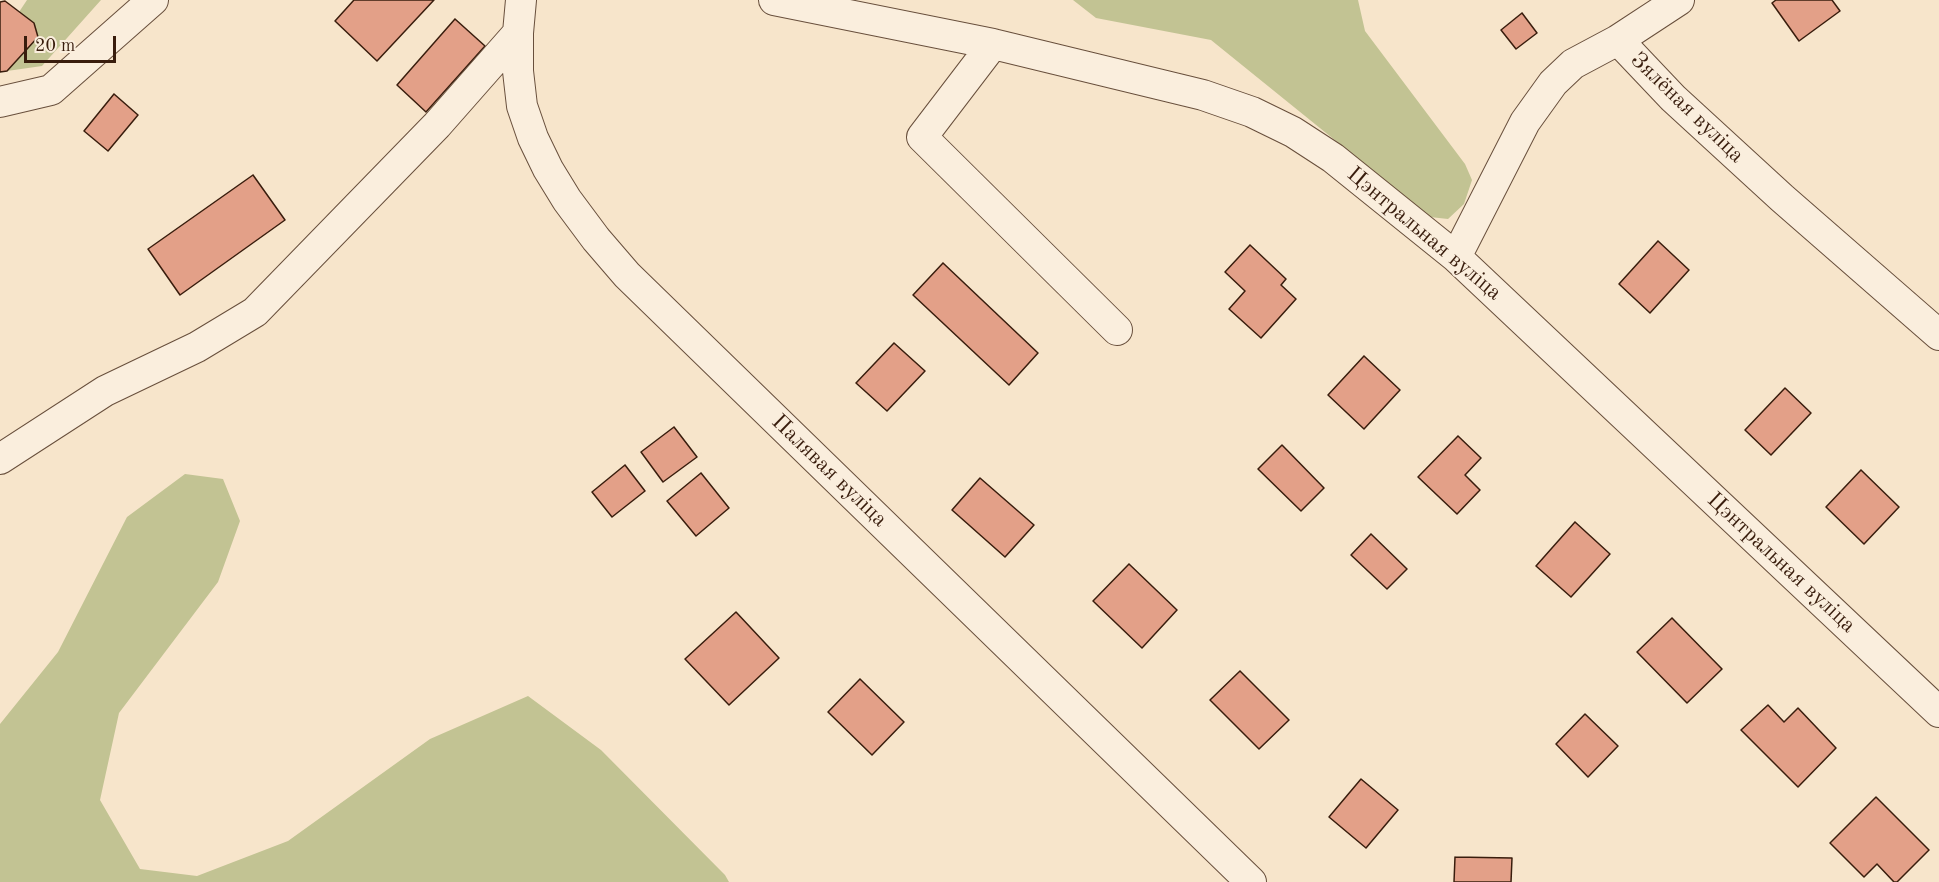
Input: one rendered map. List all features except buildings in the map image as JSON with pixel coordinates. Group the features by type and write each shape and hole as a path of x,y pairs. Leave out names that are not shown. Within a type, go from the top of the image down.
{"street":[{"path":"0,102 51,90 153,0"},
{"name":"Палявая вуліца","path":"521,0 518,71 522,106 532,138 567,200 596,239 627,275 1251,882"},
{"name":"Цэнтральная вуліца","path":"774,0 993,44 1203,95 1252,112 1293,132 1333,158 1456,257 1939,712"},
{"path":"1618,40 1679,0"},
{"path":"0,459 105,391 197,347 255,312 437,124 518,33"},
{"name":"Зялёная вуліца","path":"1456,257 1525,122 1553,83 1573,64 1618,40 1672,98 1939,335"},
{"path":"993,44 922,137 1117,330"}],"green space":[{"path":"27,0 101,0 42,66 7,71 38,37 34,23 19,12"},
{"path":"1073,0 1358,0 1365,31 1465,164 1472,180 1464,204 1448,219 1430,217 1211,40 1096,18"},
{"path":"185,474 223,479 240,521 218,582 119,713 100,800 140,869 197,876 288,841 430,739 528,696 601,750 725,875 729,882 0,882 0,724 58,652 127,517"}]}
